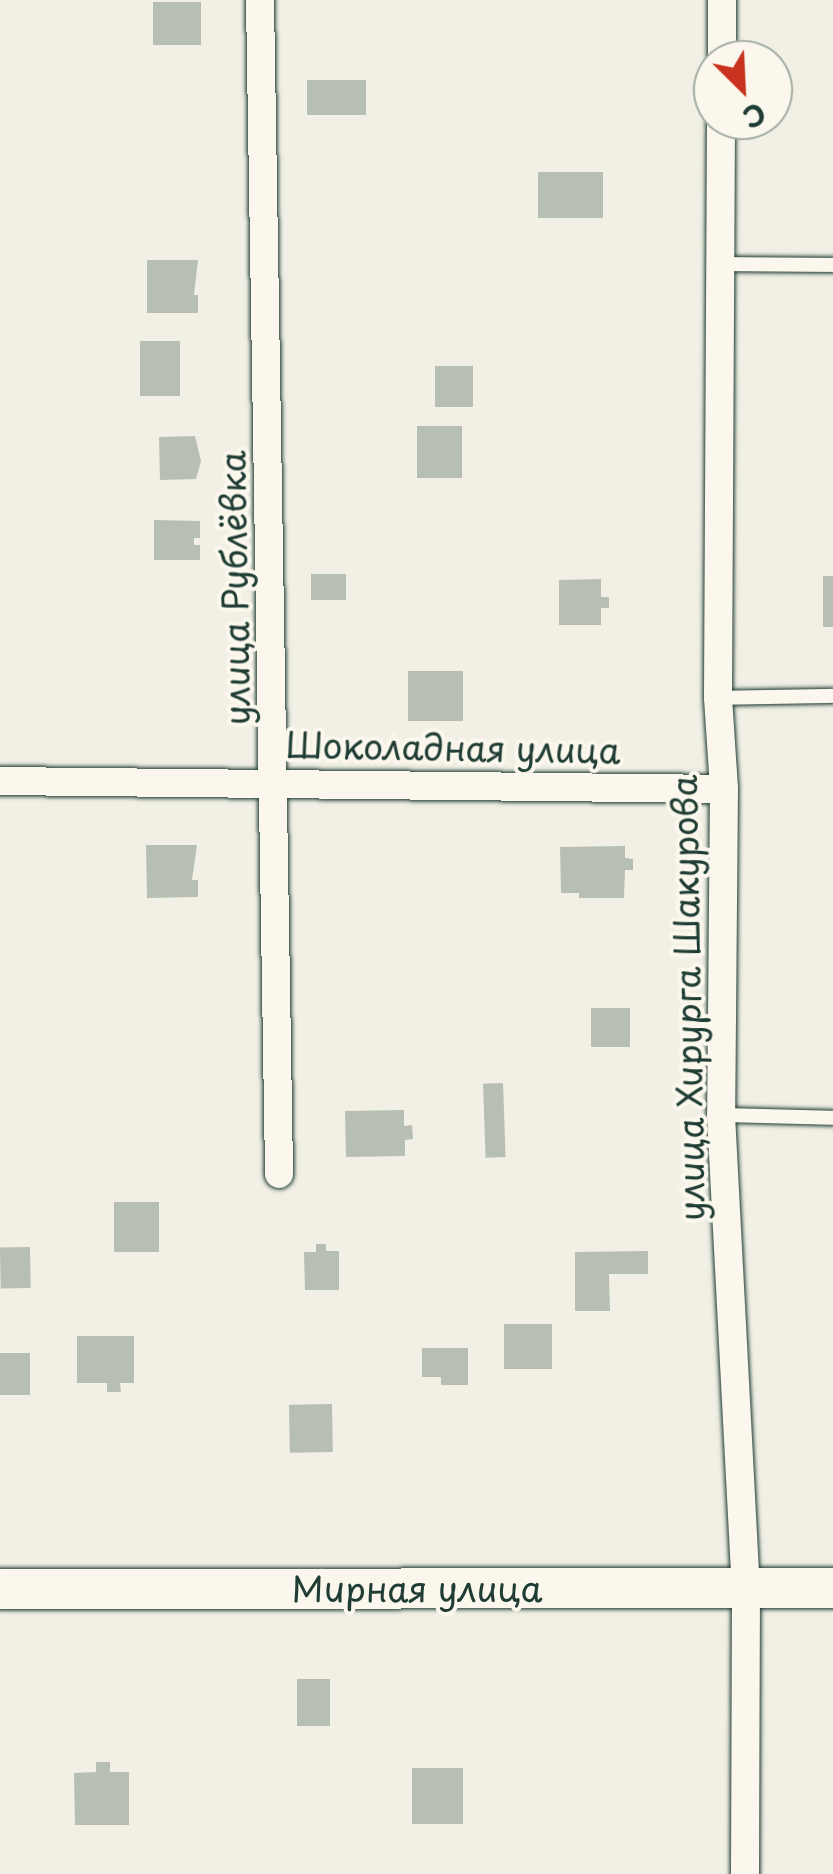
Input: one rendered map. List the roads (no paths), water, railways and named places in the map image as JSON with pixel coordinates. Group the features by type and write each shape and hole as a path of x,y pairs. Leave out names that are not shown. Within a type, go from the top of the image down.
{"street":[{"name":"улица Рублёвка","path":"260,0 279,1174"},
{"path":"722,0 722,40"},
{"name":"улица Хирурга Шакурова","path":"721,140 718,698 724,788 722,1115 746,1587 745,1874"},
{"name":"Шоколадная улица","path":"0,781 724,788"},
{"name":"Мирная улица","path":"0,1589 833,1588"}],"lane":[{"path":"720,264 833,264"},
{"path":"718,698 833,696"},
{"path":"722,1115 833,1118"}]}
